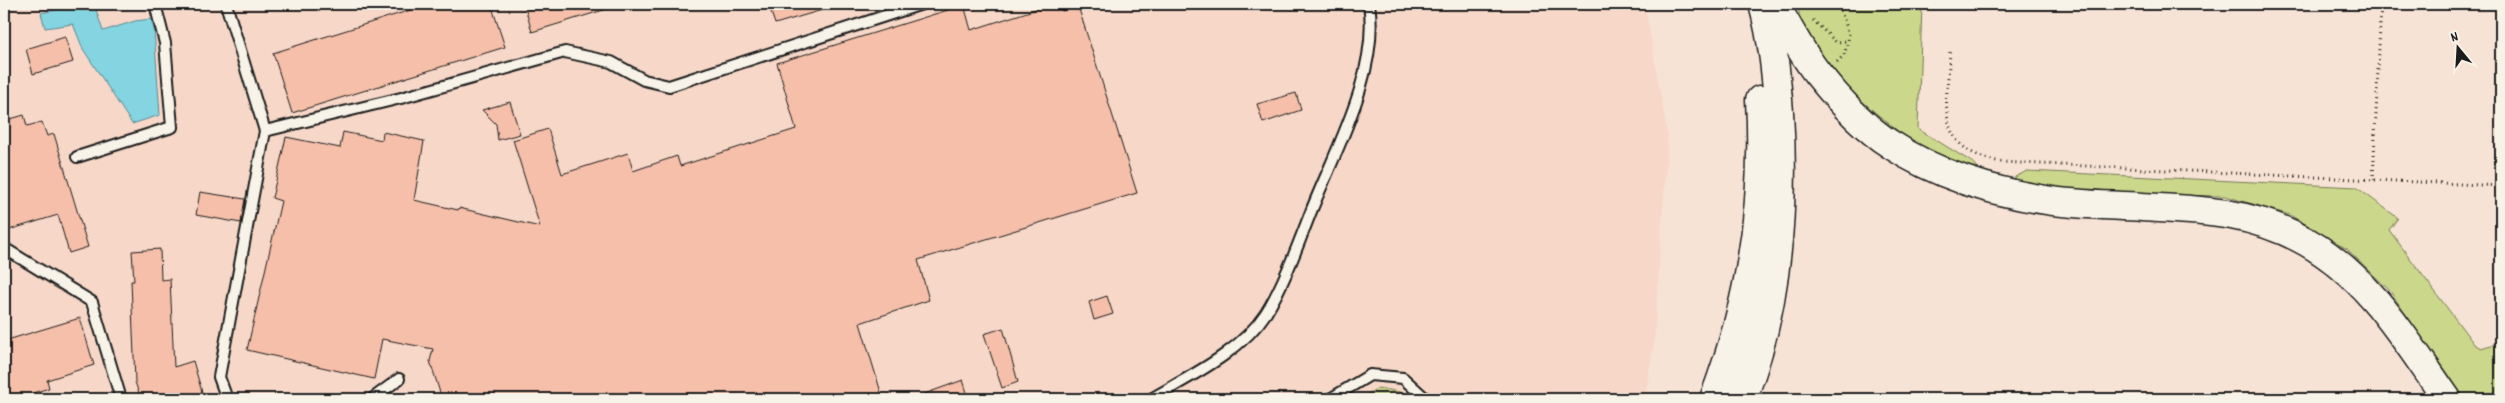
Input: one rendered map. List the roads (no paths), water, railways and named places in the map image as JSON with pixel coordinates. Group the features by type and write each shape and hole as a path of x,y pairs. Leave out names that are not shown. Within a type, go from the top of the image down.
{"main road":[{"path":"1714,399 1731,354 1752,264 1760,186 1761,116 1756,4"},
{"path":"1742,399 1752,373 1772,291 1779,233 1781,144 1776,66 1771,32 1763,4"},
{"path":"1774,4 1817,73 1857,116 1889,144 1932,167 1982,186 2048,201 2210,211 2263,221 2306,242 2339,262 2378,301 2446,399"}],"lane":[{"path":"77,157 172,127 164,43 155,4"},
{"path":"226,4 265,131 219,377 227,399"},
{"path":"265,131 401,98 565,52 611,62 644,80 669,86 922,4"},
{"path":"1151,399 1212,363 1239,343 1265,314 1294,254 1356,101 1368,56 1372,18 1370,4"},
{"path":"4,248 92,302 121,399"},
{"path":"1330,399 1370,375 1403,378 1426,399"},
{"path":"372,399 398,379"}],"water":[{"path":"82,4 94,4 103,31 135,21 151,19 154,29 160,115 132,124 83,49 73,24 45,28 41,13"}]}
